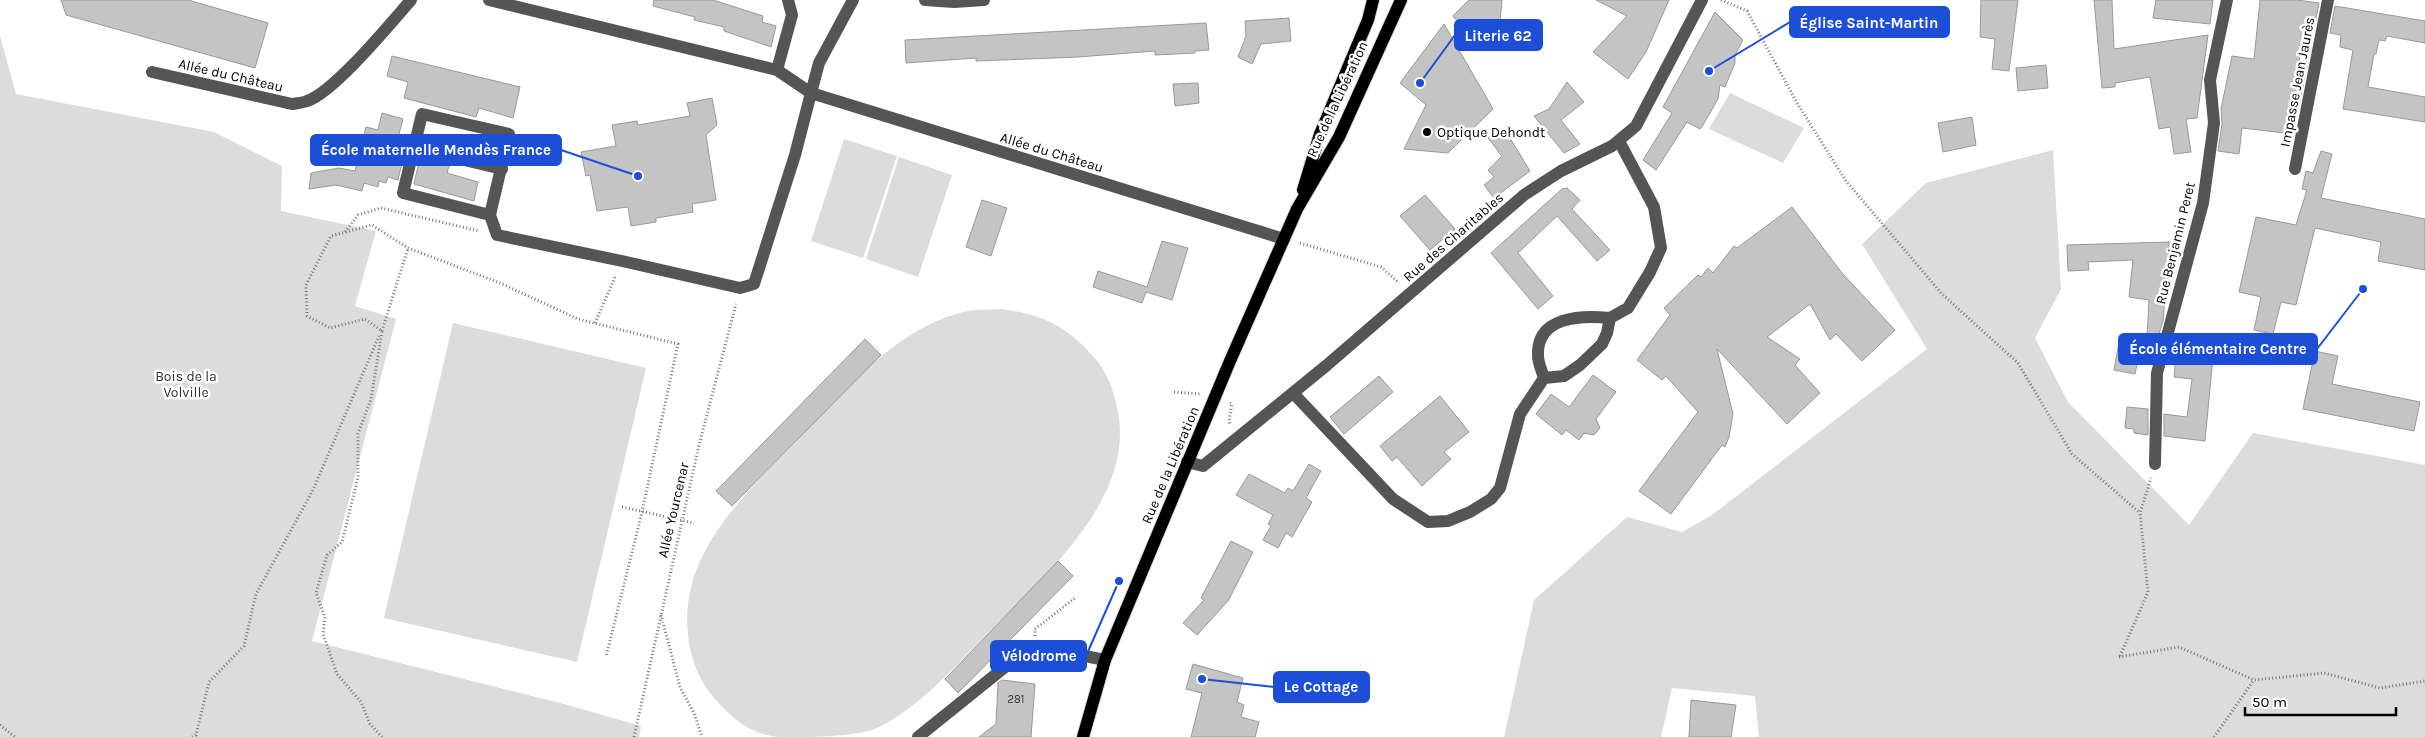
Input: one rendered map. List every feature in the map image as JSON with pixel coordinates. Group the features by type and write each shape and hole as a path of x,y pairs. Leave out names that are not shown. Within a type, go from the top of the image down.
{"main road":[{"name":"Rue de la Libération","path":"1083,737 1105,660 1187,462 1297,209 1320,134 1368,20 1373,0"},
{"name":"Rue de la Libération","path":"1297,209 1339,137 1401,0"}],"street":[{"name":"Allée du Château","path":"152,72 292,104 308,101 330,86 412,0"},
{"name":"Allée du Château","path":"490,0 777,70 811,93 1284,239"},
{"path":"777,70 792,15 788,0"},
{"path":"490,215 403,193 422,114 510,134 490,215 497,235 740,288 754,284 795,155 819,63 852,0"},
{"path":"924,0 954,2 984,0"},
{"name":"Rue des Charitables","path":"1187,462 1203,466 1293,393 1524,195 1561,170 1612,146 1636,126 1702,0"},
{"name":"Rue Benjamin Peret","path":"2155,464 2157,373 2203,203 2214,122 2210,80 2227,0"},
{"name":"Impasse Jean Jaurès","path":"2295,169 2328,0"},
{"path":"1293,393 1393,500 1428,522 1448,521 1470,512 1492,499 1500,488 1520,414 1544,378 1538,355 1543,334 1558,321 1587,316 1610,318 1628,308 1650,272 1661,248 1654,207 1619,141"},
{"path":"414,148 502,169"},
{"path":"1544,378 1564,376 1580,365 1602,344 1607,333 1610,318"},
{"path":"918,737 1020,655 1055,650 1105,660"}],"path":[{"path":"1721,0 1747,11 1797,103 1846,181 1942,294 2018,363 2072,454 2140,513"},
{"path":"346,232 358,216 381,208 497,235"},
{"path":"382,331 365,319 330,328 307,316 306,285 331,236 372,225 408,248 492,280 578,319 678,344 642,512 606,656"},
{"path":"1284,239 1325,249 1381,267 1410,294"},
{"path":"192,737 196,735 209,682 244,646 256,594 313,490 382,331 408,248"},
{"path":"595,324 622,261"},
{"name":"Allée Yourcenar","path":"634,737 682,520 740,288"},
{"path":"382,331 370,399 358,434 358,477 354,496 342,542 327,554 316,593 325,617 323,634 337,674 361,702 370,724 382,737"},
{"path":"1174,392 1195,393"},
{"path":"2155,464 2140,513 2148,592 2119,657 2179,647 2254,680 2324,673 2380,688 2425,681"},
{"path":"622,507 694,523"},
{"path":"1035,652 1035,629 1075,598"},
{"path":"661,615 680,687 694,713 702,737"},
{"path":"2214,737 2254,680"},
{"path":"0,725 15,737"}],"green space":[{"name":"Bois de la Volville","path":"0,36 16,94 214,132 282,166 281,211 376,231 355,306 396,319 312,641 564,704 641,726 639,737 0,737"},
{"path":"1730,93 1804,128 1783,163 1709,129"},
{"path":"844,139 897,156 863,258 811,241"},
{"path":"2053,150 2061,289 2035,338 2068,402 2189,525 2253,433 2425,465 2425,737 1759,737 1755,696 1672,688 1661,737 1504,737 1534,600 1627,517 1682,532 1712,515 1927,349 1862,244 1926,183"},
{"path":"899,157 952,175 918,277 866,259"},
{"path":"1001,309 1028,314 1062,329 1082,345 1105,373 1117,407 1120,440 1114,472 1100,503 1082,532 1035,586 949,673 906,711 873,730 840,735 782,737 763,734 745,726 730,714 710,693 701,678 691,652 688,635 688,605 694,577 705,551 737,504 853,382 874,363 918,331 942,319 968,311"},
{"path":"453,323 646,368 577,662 384,618"}],"building":[{"path":"61,0 188,0 268,23 255,68 66,15"},
{"path":"654,0 713,0 763,16 762,22 776,26 771,47 724,31 724,27 694,20 695,17 653,6"},
{"path":"1469,0 1502,0 1499,32 1481,50 1453,16"},
{"path":"1596,0 1669,0 1646,52 1628,79 1593,52 1627,16"},
{"path":"1981,0 2018,0 2009,71 1992,69 1995,39 1980,37"},
{"path":"2094,0 2112,0 2114,49 2208,35 2197,118 2186,119 2191,152 2174,154 2170,127 2159,129 2150,77 2115,83 2115,87 2102,88"},
{"path":"2156,0 2213,0 2210,24 2153,18"},
{"path":"2260,0 2297,0 2319,3 2314,29 2305,27 2299,60 2308,62 2293,134 2242,128 2239,154 2218,151 2222,124 2221,109 2232,56 2254,59"},
{"path":"2335,6 2425,21 2425,43 2387,36 2385,41 2379,40 2376,54 2374,54 2368,87 2425,97 2425,122 2343,109 2353,50 2340,47 2341,35 2330,33"},
{"path":"1715,12 1743,40 1735,55 1735,63 1725,87 1720,85 1718,99 1703,125 1700,129 1687,122 1656,170 1643,160 1672,113 1663,107"},
{"path":"1289,18 1291,41 1261,44 1252,64 1238,57 1246,36 1245,21"},
{"path":"1206,23 1209,50 1195,51 1195,53 1155,55 1155,51 1078,57 976,61 976,58 906,63 905,40"},
{"path":"1444,24 1493,109 1448,153 1404,149 1426,105 1400,83"},
{"path":"392,56 520,87 513,118 479,108 476,117 404,98 408,82 387,76"},
{"path":"2046,65 2048,88 2018,91 2016,68"},
{"path":"1567,82 1584,102 1561,120 1580,144 1564,153 1534,116 1549,109"},
{"path":"1198,83 1199,103 1175,106 1173,84"},
{"path":"712,98 717,125 706,135 716,200 692,204 693,212 656,218 656,222 631,226 628,207 597,211 590,175 586,176 581,152 616,146 612,125 637,121 638,125 690,116 687,103"},
{"path":"382,113 403,119 393,156 403,158 398,180 388,177 386,183 379,181 378,187 364,183 362,191 336,185 309,189 311,173 339,168 355,171 366,127 378,130"},
{"path":"1972,117 1976,145 1943,152 1938,123"},
{"path":"1505,130 1530,171 1494,198 1484,185 1494,177 1488,170 1502,156 1488,138"},
{"path":"2321,151 2332,154 2321,198 2425,219 2425,270 2378,261 2381,242 2315,228 2296,305 2281,302 2273,334 2254,330 2261,297 2239,292 2256,217 2296,225 2307,190 2302,189 2306,171 2313,173"},
{"path":"424,159 449,166 447,173 478,182 474,201 414,184 419,162 423,163"},
{"path":"1567,188 1580,200 1572,209 1610,250 1597,261 1557,216 1518,253 1553,296 1538,309 1491,253 1562,189"},
{"path":"1425,195 1455,229 1430,250 1400,216"},
{"path":"982,200 1007,208 991,256 966,247"},
{"path":"1792,207 1842,273 1895,330 1862,361 1836,334 1830,340 1810,304 1767,337 1800,359 1795,365 1820,393 1787,424 1717,349 1733,414 1729,437 1725,447 1722,445 1671,514 1639,491 1698,412 1666,376 1662,380 1637,360 1670,315 1664,308 1698,275 1701,277 1708,268 1713,273 1734,246 1737,248"},
{"path":"1162,241 1188,248 1172,300 1146,292 1142,303 1093,287 1098,271 1147,287"},
{"path":"2169,242 2168,284 2166,284 2163,321 2158,337 2147,337 2149,300 2129,297 2133,260 2088,262 2089,270 2068,271 2067,245"},
{"path":"2120,336 2142,341 2135,374 2114,370"},
{"path":"865,339 881,355 732,506 716,491"},
{"path":"2177,345 2201,347 2200,356 2213,357 2205,441 2164,436 2164,414 2187,417 2192,379 2174,377"},
{"path":"2315,351 2338,356 2332,384 2420,402 2414,431 2303,409"},
{"path":"1593,375 1616,392 1596,419 1600,428 1594,435 1584,433 1579,440 1566,430 1562,435 1536,414 1551,394 1569,407"},
{"path":"1379,376 1393,392 1344,434 1330,417"},
{"path":"1440,396 1469,432 1444,452 1451,459 1422,486 1397,457 1392,461 1380,446"},
{"path":"2127,407 2148,409 2148,435 2134,433 2134,429 2125,428"},
{"path":"1309,464 1321,471 1306,498 1312,502 1292,537 1286,533 1278,548 1263,540 1271,526 1268,524 1273,515 1236,495 1249,474 1285,493 1288,488 1293,491"},
{"path":"1231,541 1253,552 1228,601 1197,635 1183,623 1204,600 1201,598"},
{"path":"1058,561 1073,576 958,693 945,679"},
{"path":"1193,664 1243,678 1237,702 1244,705 1241,717 1259,722 1255,737 1191,737 1202,693 1186,689"},
{"path":"1002,680 1035,684 1031,737 979,737 996,724 998,683"},
{"path":"1691,700 1736,705 1731,737 1689,737"}],"place":[{"name":"Église Saint-Martin","path":"1709,71"},
{"name":"Literie 62","path":"1420,83"},
{"name":"Optique Dehondt","path":"1427,132"},
{"name":"École maternelle Mendès France","path":"638,176"},
{"name":"École élémentaire Centre","path":"2363,289"},
{"name":"Vélodrome","path":"1119,581"},
{"name":"Le Cottage","path":"1202,679"}]}
